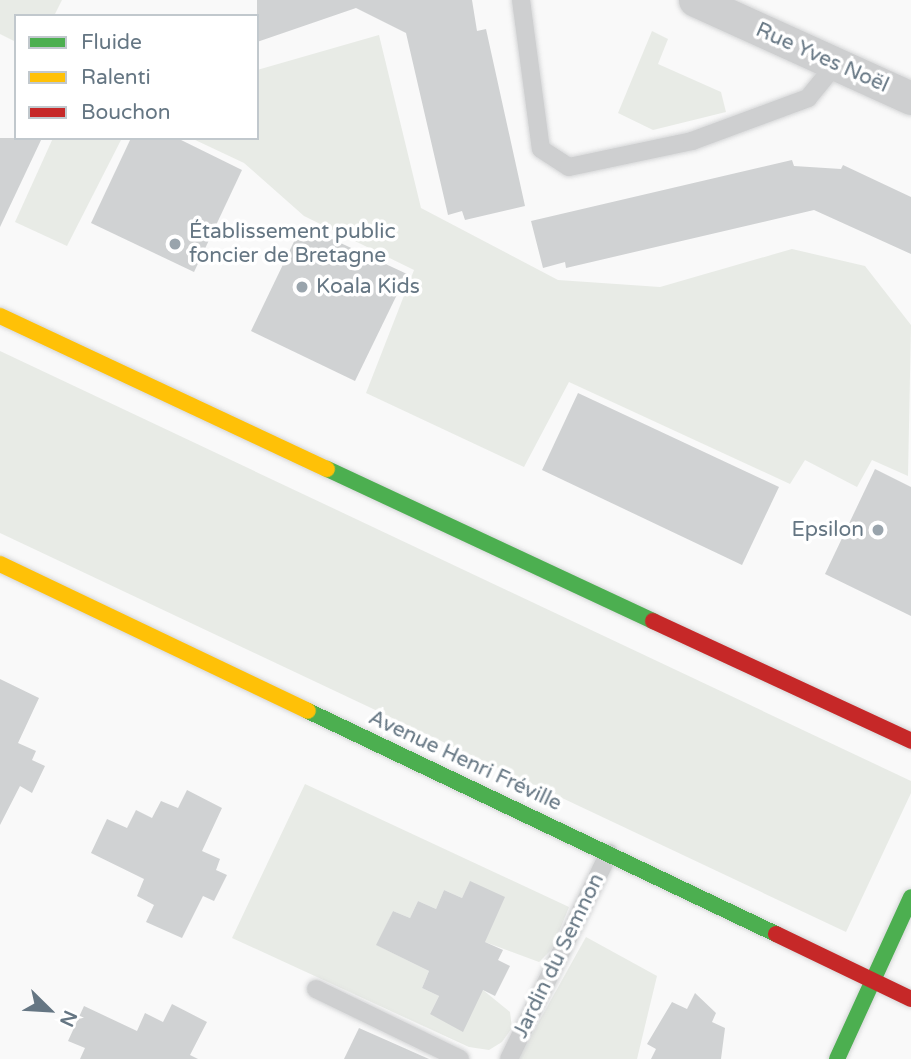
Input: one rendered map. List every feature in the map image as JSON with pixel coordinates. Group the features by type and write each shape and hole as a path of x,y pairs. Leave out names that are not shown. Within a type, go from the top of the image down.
{"main road":[{"path":"0,316 911,741"},
{"name":"Avenue Henri Fréville","path":"0,564 911,999"},
{"path":"837,1059 911,897"}],"street":[{"name":"Rue Yves Noël","path":"695,0 911,98"}],"lane":[{"path":"521,0 541,149 569,167 692,141 808,98 835,65"},
{"name":"Jardin du Semnon","path":"509,1059 609,853"},
{"path":"316,989 460,1059"}],"shaded area":[{"path":"0,0 62,0 55,14 14,14 14,41 0,34"},
{"path":"652,31 668,39 658,64 721,92 726,112 653,130 618,113"},
{"path":"379,35 421,208 558,280 660,287 792,249 865,266 911,325 908,476 872,460 857,487 805,460 790,484 569,382 524,467 366,393 414,270 304,216 244,163 195,140 259,140 259,69"},
{"path":"52,140 121,140 67,246 15,222"},
{"path":"0,351 911,781 911,793 846,932 0,533"},
{"path":"305,784 569,907 552,949 539,962 485,942 470,882 462,898 444,890 436,909 418,901 410,918 393,911 377,945 429,971 422,988 439,996 430,1014 483,990 510,1012 512,1028 502,1042 489,1050 469,1047 232,938"},
{"path":"586,937 657,976 637,1059 518,1059"}],"building":[{"path":"257,0 472,0 477,31 486,29 525,206 465,220 462,211 448,215 406,33 356,8 259,41"},
{"path":"0,138 41,140 0,227"},
{"path":"130,140 181,140 242,170 194,272 91,223"},
{"path":"792,160 794,166 841,169 843,165 911,197 911,254 814,210 566,268 565,262 543,268 531,221"},
{"path":"302,225 407,274 355,381 251,331"},
{"path":"578,393 779,487 742,565 542,470"},
{"name":"Epsilon","path":"875,469 911,487 911,616 825,574"},
{"path":"0,679 39,698 18,743 36,751 32,760 45,766 32,793 20,786 0,825"},
{"path":"187,790 222,808 202,851 220,859 216,870 227,875 214,901 203,896 182,938 146,922 154,905 137,896 144,879 91,853 107,819 127,828 136,810 152,818 161,801 178,808"},
{"path":"470,881 505,897 485,942 503,950 498,960 510,966 495,996 483,990 463,1032 430,1014 439,996 422,988 429,971 376,945 393,911 410,918 418,901 436,909 444,890 462,898"},
{"path":"695,993 716,1013 712,1022 725,1028 721,1059 651,1059 656,1049 647,1044 672,1002 687,1009"},
{"path":"172,1004 207,1022 190,1055 198,1059 80,1059 85,1048 68,1041 84,1006 137,1031 145,1013 163,1022"},
{"path":"359,1028 429,1059 344,1059"}],"traffic: fast":[{"path":"327,469 653,621"},
{"path":"308,711 776,934"},
{"path":"837,1059 911,897"}],"traffic: slow":[{"path":"0,316 327,469"},
{"path":"0,564 308,711"}],"traffic: jam":[{"path":"653,621 911,741"},
{"path":"776,934 911,999"}],"place":[{"name":"Établissement public foncier de Bretagne","path":"175,244"},
{"name":"Koala Kids","path":"302,287"},
{"name":"Epsilon","path":"878,530"}]}
